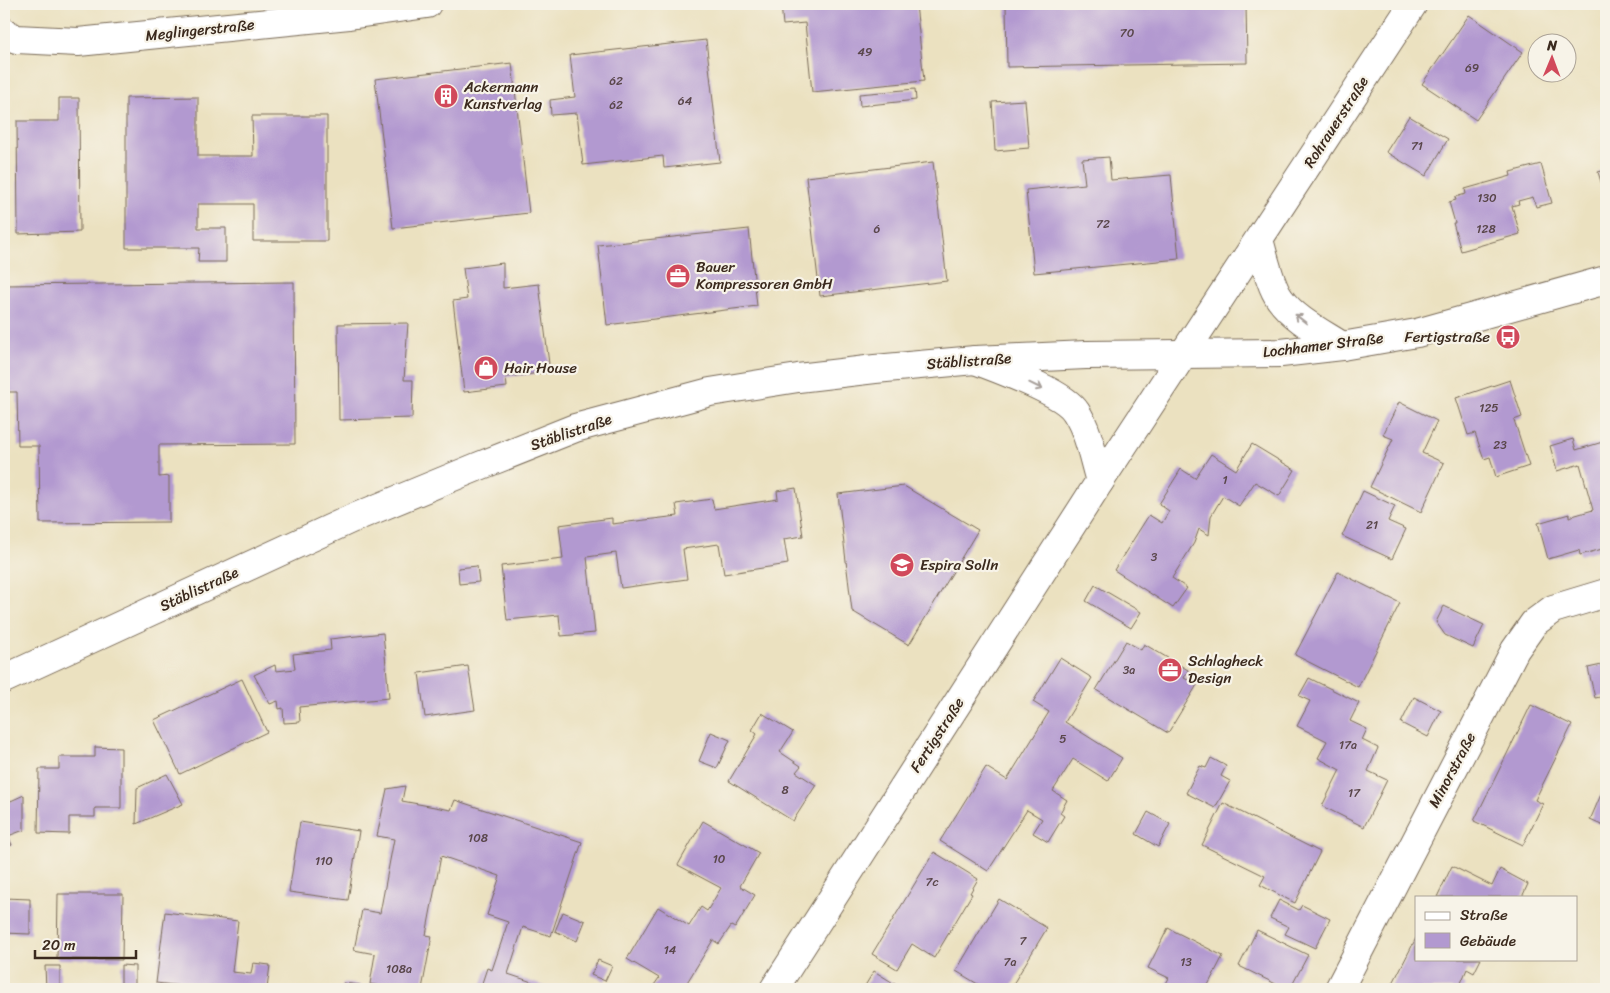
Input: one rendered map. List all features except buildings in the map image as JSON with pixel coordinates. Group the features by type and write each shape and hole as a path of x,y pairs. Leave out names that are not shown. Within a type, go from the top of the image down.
{"street":[{"name":"Meglingerstraße","path":"4,32 16,39 78,42 349,15 427,4"},
{"name":"Rohrauerstraße","path":"1183,354 1414,4"},
{"path":"1259,240 1279,299 1301,319 1342,346"},
{"name":"Lochhamer Straße","path":"1183,354 1281,353 1342,346 1417,333 1606,280"},
{"name":"Stäblistraße","path":"4,679 351,519 575,428 710,392 874,368 975,360 1086,355 1183,354"},
{"name":"Fertigstraße","path":"774,989 1183,354"},
{"path":"975,360 1039,387 1060,398 1075,410 1085,430 1100,481"},
{"name":"Minorstraße","path":"1339,989 1515,650 1534,622 1553,609 1606,593"}],"place":[{"name":"Ackermann Kunstverlag","path":"446,96"},
{"name":"Bauer Kompressoren GmbH","path":"678,276"},
{"name":"Fertigstraße","path":"1508,337"},
{"name":"Hair House","path":"486,368"},
{"name":"Espira Solln","path":"902,565"},
{"name":"Schlagheck Design","path":"1170,670"}]}
